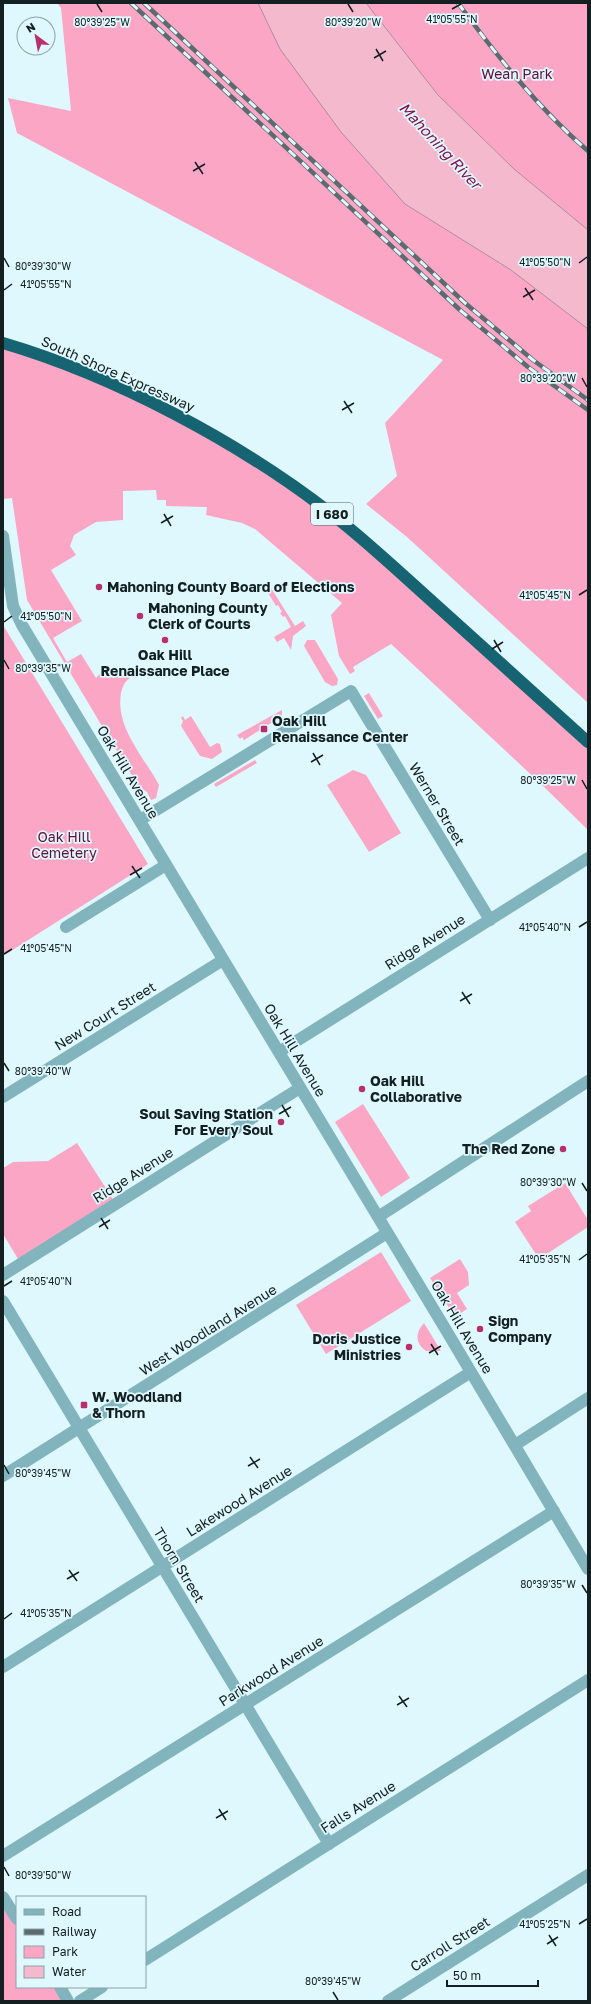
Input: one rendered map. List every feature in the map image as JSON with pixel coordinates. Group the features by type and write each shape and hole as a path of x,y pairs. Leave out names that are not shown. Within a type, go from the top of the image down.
{"highway":[{"name":"South Shore Expressway","path":"3,343 32,351 128,392 176,415 241,452 296,487 365,541 588,742"}],"street":[{"name":"Oak Hill Avenue","path":"3,536 12,606 22,625 588,1569"},
{"name":"Werner Street","path":"140,820 351,691 490,920"},
{"name":"Ridge Avenue","path":"279,1052 587,861"},
{"path":"66,927 166,865"},
{"name":"New Court Street","path":"3,1097 223,960"},
{"path":"378,1217 588,1081"},
{"name":"Ridge Avenue","path":"3,1275 300,1088"},
{"name":"West Woodland Avenue","path":"3,1476 387,1233"},
{"name":"Thorn Street","path":"3,1301 329,1844"},
{"name":"Lakewood Avenue","path":"3,1667 471,1372"},
{"path":"514,1445 588,1398"},
{"name":"Parkwood Avenue","path":"3,1856 554,1511"},
{"name":"Falls Avenue","path":"146,1959 588,1680"},
{"name":"Carroll Street","path":"388,2001 588,1875"},
{"path":"3,1897 16,1917"},
{"path":"61,1988 68,2001"},
{"path":"80,2001 100,1988"}],"green space":[{"path":"57,3 258,3 280,49 405,204 511,270 588,329 588,703 407,537 366,504 397,476 385,423 443,360 17,133 8,98 71,111 61,8"},
{"name":"Wean Park","path":"366,3 588,3 588,230 514,169 438,95"},
{"path":"3,343 135,395 296,487 563,720 588,748 588,830 540,783 391,644 353,667 355,671 350,674 339,656 331,615 342,603 255,529 242,523 206,515 207,507 166,506 166,500 157,500 156,490 123,491 123,520 96,522 74,535 70,546 76,555 51,570 82,621 53,638 67,662 81,654 96,678 108,665 113,675 122,669 130,678 124,684 121,693 120,706 122,718 132,741 159,785 156,798 151,800 147,792 139,787 27,600 12,498 3,499"},
{"path":"271,588 295,626 303,621 306,626 293,636 291,650 284,638 277,642 274,637 291,627 285,616 283,617 280,613 282,612 278,605 276,606 267,591"},
{"name":"Oak Hill Cemetery","path":"3,625 148,864 3,956"},
{"path":"307,640 315,640 338,679 337,685 332,686 325,682 304,646"},
{"path":"369,693 383,716 378,719 364,696"},
{"path":"282,710 282,716 244,740 242,737 240,739 237,735"},
{"path":"183,716 185,720 191,716 210,747 217,743 220,744 222,752 212,759 200,756 181,726 183,721 181,718"},
{"path":"255,760 257,763 216,787 214,784"},
{"path":"353,770 366,775 401,833 369,852 327,785"},
{"path":"363,1104 410,1178 381,1197 335,1122"},
{"path":"77,1143 116,1204 21,1264 3,1234 3,1168 13,1162 48,1161"},
{"path":"565,1183 588,1220 588,1227 539,1259 515,1222 531,1211 528,1206"},
{"path":"381,1252 411,1301 326,1354 296,1305"},
{"path":"460,1259 468,1272 469,1285 457,1293 467,1309 455,1317 430,1278"},
{"path":"424,1323 441,1351 426,1351 420,1345 418,1341 418,1334"},
{"path":"3,1897 16,1917 16,1988 61,1988 68,2001 3,2001"}],"water":[{"name":"Mahoning River","path":"258,3 366,3 438,95 514,169 588,230 588,329 511,270 405,204 341,132 280,49"}],"railway":[{"path":"131,3 460,310 528,367 588,410"},
{"path":"144,3 465,303 533,360 588,400"},
{"path":"458,3 519,81 552,117 588,151"}],"place":[{"name":"Mahoning County Board of Elections","path":"99,587"},
{"name":"Mahoning County Clerk of Courts","path":"140,616"},
{"name":"Oak Hill Renaissance Place","path":"165,640"},
{"name":"Oak Hill Renaissance Center","path":"264,729"},
{"name":"Oak Hill Collaborative","path":"362,1089"},
{"name":"Soul Saving Station For Every Soul","path":"281,1122"},
{"name":"The Red Zone","path":"563,1149"},
{"name":"Sign Company","path":"480,1329"},
{"name":"Doris Justice Ministries","path":"409,1347"},
{"name":"W. Woodland & Thorn","path":"84,1405"}]}
